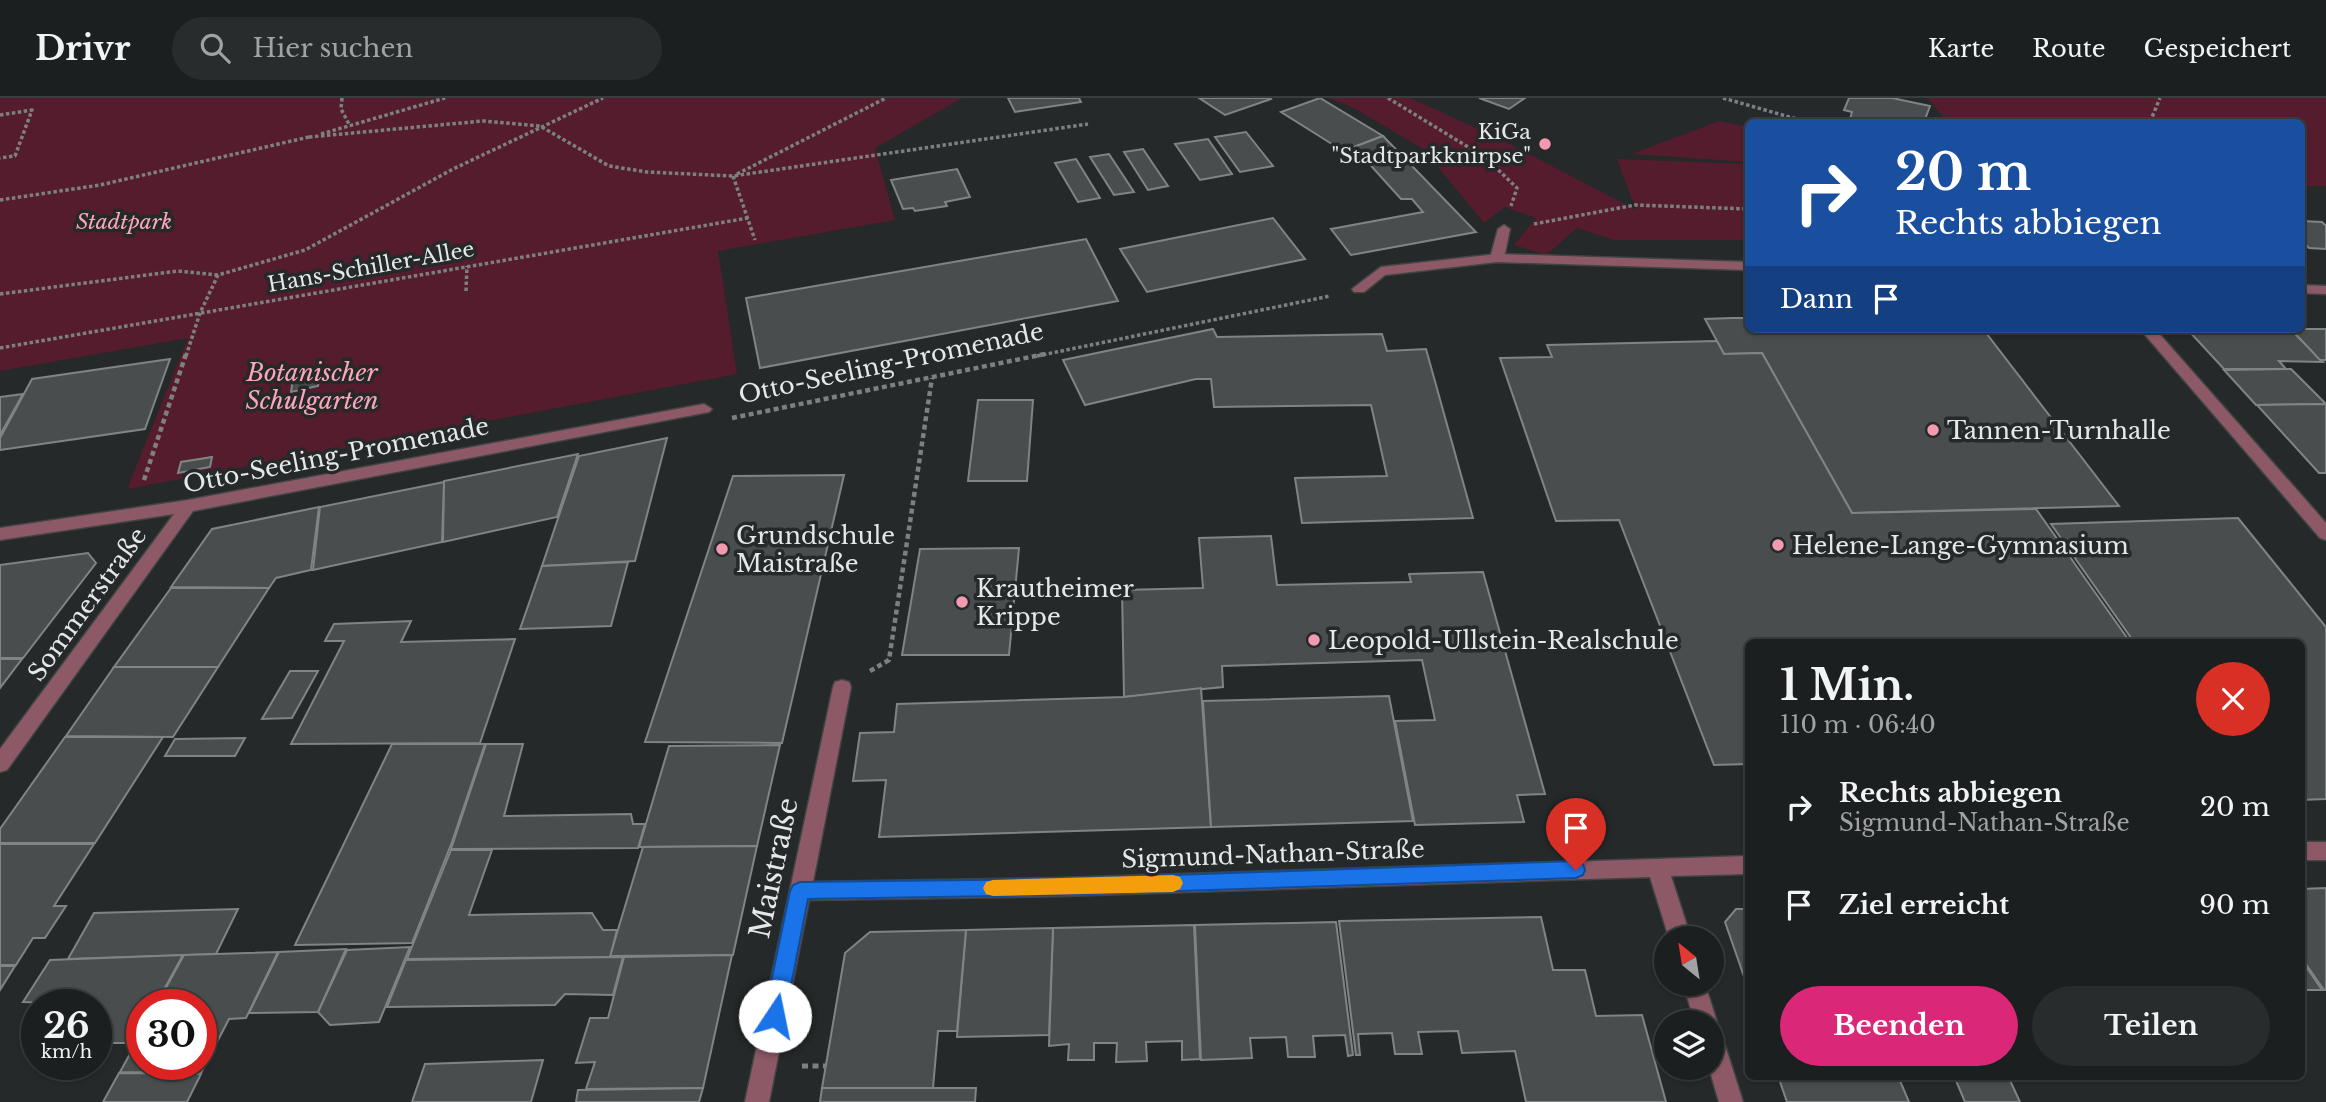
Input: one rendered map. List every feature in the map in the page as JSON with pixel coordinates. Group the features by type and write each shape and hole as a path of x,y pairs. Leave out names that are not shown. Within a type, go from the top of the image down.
{"street":[{"path":"1497,258 1504,229"},
{"path":"1359,289 1381,271 1497,258 1745,266"},
{"path":"2305,289 2326,290"},
{"path":"2150,333 2326,534"},
{"name":"Otto-Seeling-Promenade","path":"0,534 188,506 704,409"},
{"name":"Sommerstraße","path":"0,764 188,506"},
{"name":"Maistraße","path":"757,1102 842,687"},
{"path":"2305,851 2326,851"},
{"name":"Sigmund-Nathan-Straße","path":"800,891 1074,887 1745,865"},
{"path":"1657,867 1675,926"},
{"path":"1724,1079 1731,1102"}],"path":[{"path":"342,98 341,109 350,126"},
{"path":"0,200 100,185 309,137 444,98"},
{"path":"0,293 178,271 218,275 305,250 453,169 603,98"},
{"path":"733,176 886,98"},
{"path":"1388,98 1486,158 1517,188"},
{"path":"1723,98 1796,119"},
{"path":"2151,119 2160,98"},
{"path":"0,115 32,110 15,156 0,158"},
{"path":"309,137 483,121 540,126 609,166 647,172 733,176 1088,124"},
{"path":"733,176 755,240"},
{"path":"1504,229 1635,205 1745,209"},
{"name":"Hans-Schiller-Allee","path":"0,348 748,218"},
{"path":"466,291 467,266"},
{"path":"133,514 200,313 218,275"},
{"name":"Otto-Seeling-Promenade","path":"704,409 725,419 1359,289"},
{"path":"842,687 889,660 932,377"}],"green space":[{"name":"Stadtpark","path":"0,98 962,98 875,148 895,220 718,251 737,374 127,489 188,338 0,371"},
{"path":"1329,98 1410,98 1500,139 1636,210 1617,159 1745,164 1745,240 1614,240 1577,228 1546,255 1514,245 1536,218 1505,207 1484,223 1423,149 1354,108"},
{"path":"1928,98 2326,98 2326,186 2305,186 2305,119 1945,119"},
{"path":"1719,121 1745,126 1745,162 1632,154"}],"building":[{"path":"1008,98 1079,98 1081,102 1015,112"},
{"path":"1199,98 1270,98 1271,99 1225,115"},
{"path":"1320,98 1383,136 1343,151 1281,112"},
{"path":"1479,98 1525,98 1509,109"},
{"path":"1849,98 1892,98 1930,106 1925,119 1850,119 1852,112 1844,110"},
{"path":"1246,132 1273,166 1240,172 1215,137"},
{"path":"1383,136 1476,232 1351,255 1331,229 1423,212 1412,199 1401,199 1354,147"},
{"path":"1208,139 1232,174 1200,180 1175,144"},
{"path":"1143,149 1168,186 1148,190 1124,152"},
{"path":"1109,154 1134,192 1114,195 1090,157"},
{"path":"1076,159 1100,198 1078,202 1055,163"},
{"path":"957,169 970,197 945,202 947,206 915,211 913,208 903,209 891,180"},
{"path":"1273,218 1305,259 1147,292 1120,249"},
{"path":"2305,221 2322,222 2326,226 2326,249 2309,248 2305,244"},
{"path":"1086,239 1118,301 760,368 746,298"},
{"name":"Tannen-Turnhalle","path":"1745,318 1745,333 1986,333 2119,506 1852,513 1762,353 1724,354 1705,319"},
{"path":"1213,329 1217,337 1382,334 1387,351 1426,349 1473,518 1302,523 1295,478 1387,476 1371,405 1214,407 1211,379 1196,379 1085,405 1063,360"},
{"path":"2305,329 2326,329 2326,360 2320,360 2295,333 2305,333"},
{"path":"2191,333 2294,333 2323,362 2279,361 2286,369 2224,369"},
{"path":"1717,341 1724,354 1762,353 1852,513 2036,509 2128,639 1745,639 1745,764 1714,765 1619,520 1556,521 1500,358 1552,357 1547,345"},
{"path":"170,359 145,429 0,450 0,438 32,379"},
{"path":"321,367 318,386 291,392 294,372"},
{"path":"2291,369 2326,404 2256,405 2224,370"},
{"path":"23,394 9,419 0,435 0,397"},
{"path":"978,400 1033,400 1027,481 968,481"},
{"path":"2326,404 2326,473 2319,473 2257,405"},
{"path":"667,438 635,561 542,566 579,456"},
{"path":"578,454 557,517 443,542 444,481"},
{"path":"212,457 210,467 178,473 181,462"},
{"path":"844,475 782,743 645,742 733,476"},
{"path":"444,482 442,542 313,570 320,507"},
{"path":"319,507 311,570 276,578 269,588 171,587 212,529"},
{"path":"2238,518 2326,627 2326,799 2305,800 2305,639 2132,639 2051,524"},
{"path":"1271,536 1277,585 1411,582 1409,574 1483,572 1545,794 1517,795 1524,822 1415,825 1395,721 1435,720 1422,660 1222,666 1223,687 1124,697 1122,590 1203,588 1199,538"},
{"name":"Krautheimer Krippe","path":"1019,548 1009,655 902,655 920,549"},
{"path":"88,553 96,563 23,658 0,658 0,565"},
{"path":"628,562 611,626 520,629 542,566"},
{"path":"171,588 269,588 218,667 114,667"},
{"path":"411,621 401,642 515,639 480,743 291,744 344,641 325,641 334,624"},
{"path":"0,659 22,659 0,688"},
{"path":"114,667 218,667 173,737 66,736"},
{"path":"290,671 318,671 292,718 262,719"},
{"path":"1201,688 1211,827 879,837 886,780 853,781 860,733 894,732 897,704 1124,697"},
{"path":"1389,696 1413,821 1211,827 1203,701"},
{"path":"65,737 163,737 95,843 0,843 0,829"},
{"path":"245,738 235,756 165,756 175,739"},
{"path":"392,744 485,744 452,842 412,943 295,945"},
{"path":"486,744 523,744 504,816 631,814 633,824 645,824 638,848 451,849"},
{"path":"780,745 757,846 639,847 669,746"},
{"path":"0,844 94,844 54,906 66,906 45,938 33,938 16,965 0,965"},
{"path":"757,846 733,955 610,956 643,847"},
{"path":"451,850 492,850 469,915 592,913 603,930 617,930 610,957 407,959"},
{"path":"2326,888 2326,990 2305,963 2305,889"},
{"path":"238,909 216,954 68,959 94,913"},
{"path":"1736,909 1745,909 1745,979 1725,922"},
{"path":"1541,917 1553,970 1585,970 1596,1016 1642,1015 1654,1058 1654,1080 1660,1080 1666,1102 1526,1102 1515,1051 1462,1053 1458,1031 1418,1032 1422,1054 1395,1054 1392,1033 1358,1034 1360,1055 1356,1055 1339,921"},
{"path":"1336,922 1353,1055 1348,1056 1345,1035 1313,1036 1315,1057 1288,1057 1286,1037 1250,1038 1252,1058 1201,1060 1195,925"},
{"path":"1194,925 1200,1059 1182,1060 1182,1041 1146,1042 1147,1061 1116,1062 1117,1043 1094,1043 1094,1060 1068,1060 1069,1044 1049,1046 1053,928"},
{"path":"1053,928 1049,1035 957,1037 966,930"},
{"path":"966,930 957,1031 938,1031 933,1088 822,1088 845,953 870,932"},
{"path":"410,947 379,1022 330,1025 318,1012 347,950"},
{"path":"346,949 318,1012 249,1013 279,952"},
{"path":"278,952 246,1018 229,1019 217,1042 217,989 165,989 184,955"},
{"path":"183,955 164,989 126,989 126,1043 112,1043 112,989 31,989 50,960"},
{"path":"732,955 703,1088 586,1089 595,1062 576,1063 590,1018 608,1018 624,957"},
{"path":"623,957 613,995 565,994 555,1005 387,1007 406,960"},
{"path":"2305,965 2322,990 2305,990"},
{"path":"0,966 15,966 0,990"},
{"path":"543,1060 531,1102 412,1102 425,1064"},
{"path":"126,1061 126,1072 120,1072"},
{"path":"119,1073 126,1073 126,1080 198,1080 187,1102 103,1102"},
{"path":"1779,1080 1900,1080 1909,1102 1787,1102"},
{"path":"1956,1080 2010,1080 2020,1102 1965,1102"},
{"path":"703,1088 699,1102 576,1102 578,1090"},
{"path":"822,1088 976,1088 975,1102 820,1102"}],"slow traffic":[{"path":"993,888 1173,883"}],"place":[{"name":"KiGa \"Stadtparkknirpse\"","path":"1545,144"},
{"name":"Tannen-Turnhalle","path":"1933,430"},
{"name":"Helene-Lange-Gymnasium","path":"1778,545"},
{"name":"Grundschule Maistraße","path":"722,549"},
{"name":"Krautheimer Krippe","path":"962,602"},
{"name":"Leopold-Ullstein-Realschule","path":"1314,640"}],"route":[{"path":"775,1016 800,891 1060,887 1576,870"}],"park label":[{"name":"Botanischer Schulgarten","path":"312,386"}]}
